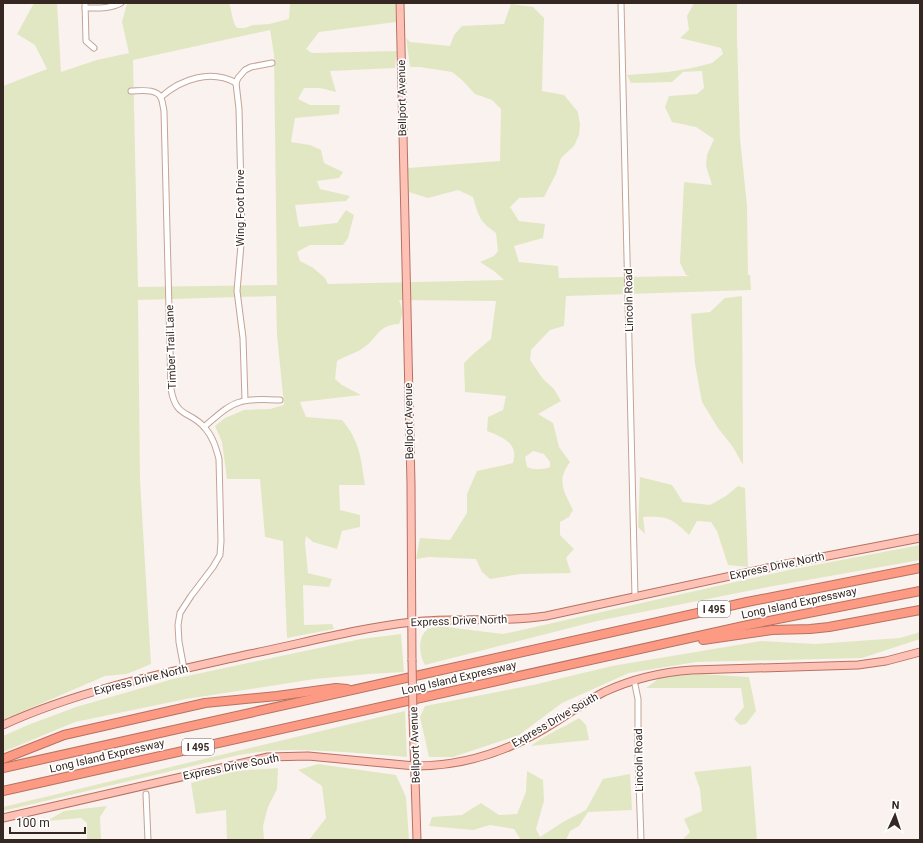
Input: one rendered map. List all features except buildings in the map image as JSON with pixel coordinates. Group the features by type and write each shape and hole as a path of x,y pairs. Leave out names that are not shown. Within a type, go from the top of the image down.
{"highway":[{"name":"Long Island Expressway","path":"3,768 747,602 920,568"},
{"name":"Long Island Expressway","path":"3,791 783,617 920,590"},
{"path":"669,642 708,639 772,630 828,627 920,610"},
{"path":"3,759 70,734 205,704 336,688 357,689"}],"main road":[{"name":"Bellport Avenue","path":"400,3 411,484 411,622 417,840"},
{"name":"Express Drive North","path":"3,725 85,693 184,669 356,631 411,622 533,618 558,614 779,566 920,538"},
{"name":"Express Drive South","path":"3,818 268,757 308,756 415,766 428,766 464,761 508,748 536,734 595,697 614,688 634,680 663,673 692,670 858,665 891,660 920,652"}],"street":[{"path":"94,48 86,41 85,6 104,8 121,3"},
{"name":"Lincoln Road","path":"621,3 635,597"},
{"path":"131,91 148,90 161,97 176,85 197,78 210,76 224,77 236,84 238,78 245,70 251,67 272,63"},
{"name":"Wing Foot Drive","path":"236,84 239,109 242,233 238,291 243,338 245,400"},
{"name":"Timber Trail Lane","path":"161,97 164,111 165,132 171,389 173,399 177,407 204,427 216,446 219,459 220,555 180,613 178,625 179,642 184,669"},
{"path":"204,427 224,410 238,402 245,400 280,400"},
{"name":"Lincoln Road","path":"634,680 638,699 641,840"},
{"path":"146,794 148,840"}],"green space":[{"path":"34,3 57,3 61,72 97,60 129,53 122,22 127,3 229,3 235,26 237,28 245,28 253,25 269,24 289,19 290,3 395,3 396,22 319,32 306,49 312,53 397,51 395,68 330,71 336,92 320,88 304,88 298,99 310,105 340,105 339,114 295,118 291,142 310,145 321,150 324,163 343,172 339,178 317,181 320,189 350,196 346,201 295,205 299,227 337,223 346,210 354,215 348,238 343,245 310,245 297,252 300,261 312,267 325,278 328,284 504,280 480,262 494,256 498,251 496,233 480,218 473,197 458,190 428,198 409,192 408,168 500,161 501,109 492,100 475,94 452,72 410,67 406,38 410,42 450,46 454,35 462,26 504,24 511,4 533,7 544,18 542,91 564,95 578,112 580,125 579,135 574,146 561,158 556,174 544,197 519,198 510,207 519,221 545,224 543,238 514,246 519,262 558,266 559,278 690,276 686,275 680,263 684,182 712,185 706,166 707,155 714,139 696,127 672,122 665,107 669,96 697,94 704,88 702,71 683,72 672,82 631,83 627,75 668,72 712,63 723,54 721,48 680,38 689,30 687,16 694,3 737,3 740,138 747,206 748,275 750,275 751,290 566,296 564,326 550,330 531,350 530,360 543,379 554,389 561,401 538,414 553,423 559,447 570,462 563,475 562,481 564,491 573,510 569,517 560,522 560,535 574,549 566,558 571,573 520,574 490,579 482,572 476,559 429,557 416,559 420,538 450,540 467,513 467,494 477,471 513,463 514,450 508,442 503,438 487,431 488,417 503,410 506,396 465,392 464,363 491,339 496,301 399,300 402,312 399,324 386,327 381,330 366,346 337,361 335,379 342,385 361,395 300,402 306,417 342,420 353,435 359,451 365,485 339,485 340,510 360,515 360,527 342,531 337,549 313,542 306,536 305,543 308,573 332,579 329,587 303,585 304,625 332,624 334,629 287,638 283,541 265,537 260,479 227,479 222,442 215,426 225,418 244,410 270,409 284,405 277,335 276,296 138,300 140,480 151,664 127,674 105,676 3,720 3,86 47,69 35,45 17,34","holes":["270,30 274,54 277,285 138,287 133,60","533,451 544,454 550,462 550,467 544,469 533,469 527,467 525,457"]},
{"path":"742,296 743,465 733,447 718,428 702,402 695,364 691,314 710,312 725,298"},
{"path":"640,477 672,485 683,502 710,505 726,496 738,486 745,488 748,567 728,565 717,531 711,522 697,521 689,535 669,519 643,517 645,534 638,527"},
{"path":"920,545 920,560 768,587 597,621 425,665 421,656 420,646 424,632 438,626 503,634 789,570"},
{"path":"920,632 920,639 862,658 696,662 629,673 562,703 519,735 453,757 429,757 420,717 425,706 533,685 612,666 761,641 815,644 900,638"},
{"path":"401,634 404,672 315,679 186,699 75,722 3,752 3,736 76,707 173,679 361,639"},
{"path":"701,674 749,677 756,711 746,724 740,725 734,719 744,707 741,688 646,688 661,677"},
{"path":"405,711 407,757 306,750 278,750 252,753 3,811 3,807"},
{"path":"579,718 586,725 589,740 531,746 543,738"},
{"path":"318,764 396,775 406,797 409,840 309,840 326,818 322,786 298,770"},
{"path":"751,766 757,840 682,840 690,832 684,819 702,811 700,789 694,772"},
{"path":"278,768 277,789 268,807 263,826 264,840 227,840 226,810 196,814 191,783 236,771"},
{"path":"527,771 543,780 544,801 536,829 540,837 563,822 586,810 603,779 630,774 632,810 588,812 579,826 570,831 566,840 521,840 514,829 490,825 473,830 429,826 432,817 462,815 481,803 499,815 517,814 526,792"},
{"path":"107,806 100,817 101,840 87,840 87,823 81,818 47,821 64,811"}]}
